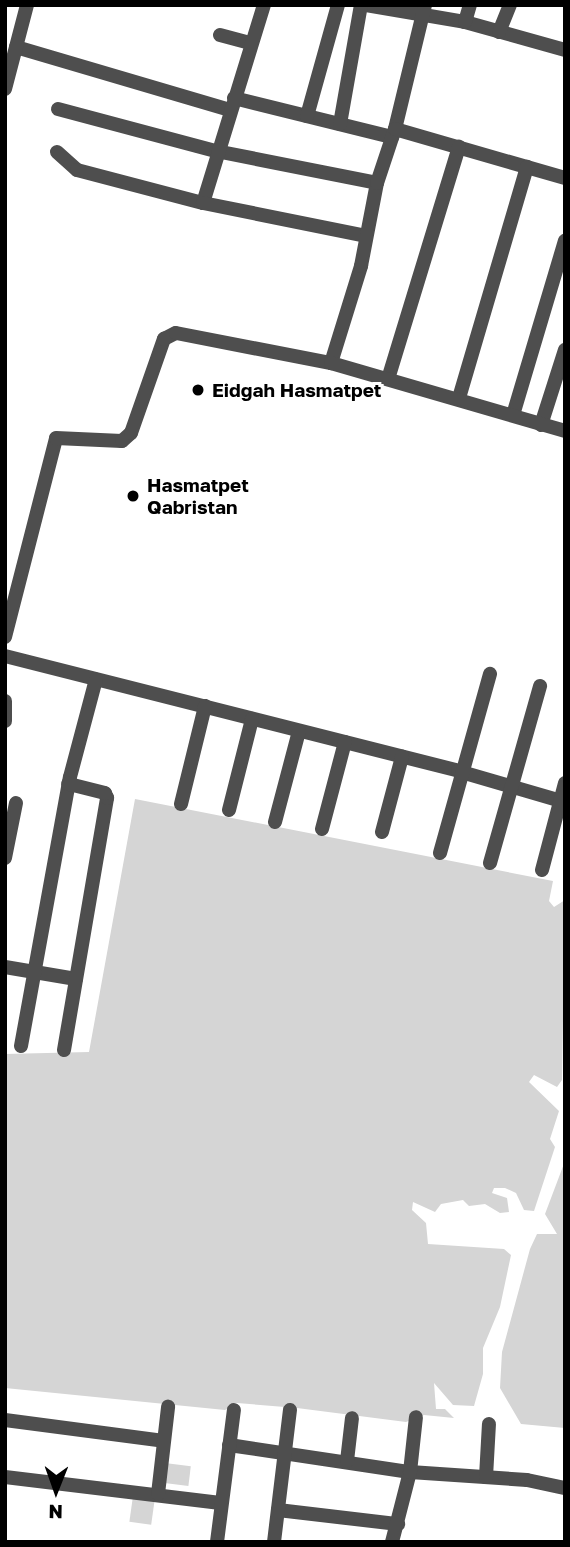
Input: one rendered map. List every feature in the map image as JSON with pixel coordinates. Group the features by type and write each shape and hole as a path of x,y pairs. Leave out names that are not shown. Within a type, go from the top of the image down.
{"street":[{"path":"5,89 27,5"},
{"path":"203,203 216,151 264,5"},
{"path":"307,116 338,5"},
{"path":"340,124 363,5 424,12 565,50"},
{"path":"465,22 470,5"},
{"path":"499,32 510,5"},
{"path":"331,363 424,12"},
{"path":"220,35 250,43"},
{"path":"16,47 232,104 393,133 459,148 565,178"},
{"path":"58,109 216,151 377,183"},
{"path":"388,379 459,148"},
{"path":"57,152 77,170 203,203 366,236"},
{"path":"459,398 527,167"},
{"path":"513,415 565,241"},
{"path":"5,637 56,438 122,441 131,433 164,339 176,333 331,363 459,398 565,431"},
{"path":"541,425 565,350"},
{"path":"5,656 463,772 562,802"},
{"path":"440,853 490,674"},
{"path":"20,1046 68,784 96,679"},
{"path":"490,863 541,686"},
{"path":"5,701 5,721"},
{"path":"181,804 205,706"},
{"path":"229,810 253,719"},
{"path":"275,822 299,731"},
{"path":"322,830 345,743"},
{"path":"382,832 401,757"},
{"path":"542,870 565,783"},
{"path":"64,1050 107,797 68,784"},
{"path":"5,858 16,803"},
{"path":"5,967 76,979"},
{"path":"158,1494 168,1407"},
{"path":"217,1542 234,1410"},
{"path":"274,1542 290,1410"},
{"path":"392,1542 410,1472 416,1417"},
{"path":"347,1461 352,1418"},
{"path":"5,1420 164,1441"},
{"path":"486,1477 489,1424"},
{"path":"229,1444 410,1472 486,1477 565,1488"},
{"path":"5,1477 220,1503"},
{"path":"278,1510 398,1524"}],"shaded area":[{"path":"135,799 553,881 549,901 554,907 565,900 562,1080 557,1087 534,1075 529,1082 559,1111 550,1139 555,1147 534,1211 524,1210 516,1193 505,1188 494,1188 492,1193 507,1198 509,1212 500,1213 485,1204 469,1206 463,1200 441,1204 435,1212 413,1202 412,1210 426,1223 428,1244 504,1249 511,1255 500,1307 483,1348 483,1374 474,1406 453,1405 434,1383 436,1409 445,1409 454,1418 424,1415 406,1422 237,1403 225,1410 5,1388 5,1054 89,1052"},
{"path":"565,1161 565,1428 521,1424 500,1388 502,1352 530,1249 537,1234 557,1234 545,1214"},
{"path":"165,1463 191,1466 188,1486 163,1483"},
{"path":"133,1496 155,1499 151,1525 129,1522"}],"place":[{"name":"Eidgah Hasmatpet","path":"198,390"},
{"name":"Hasmatpet Qabristan","path":"133,496"}]}
